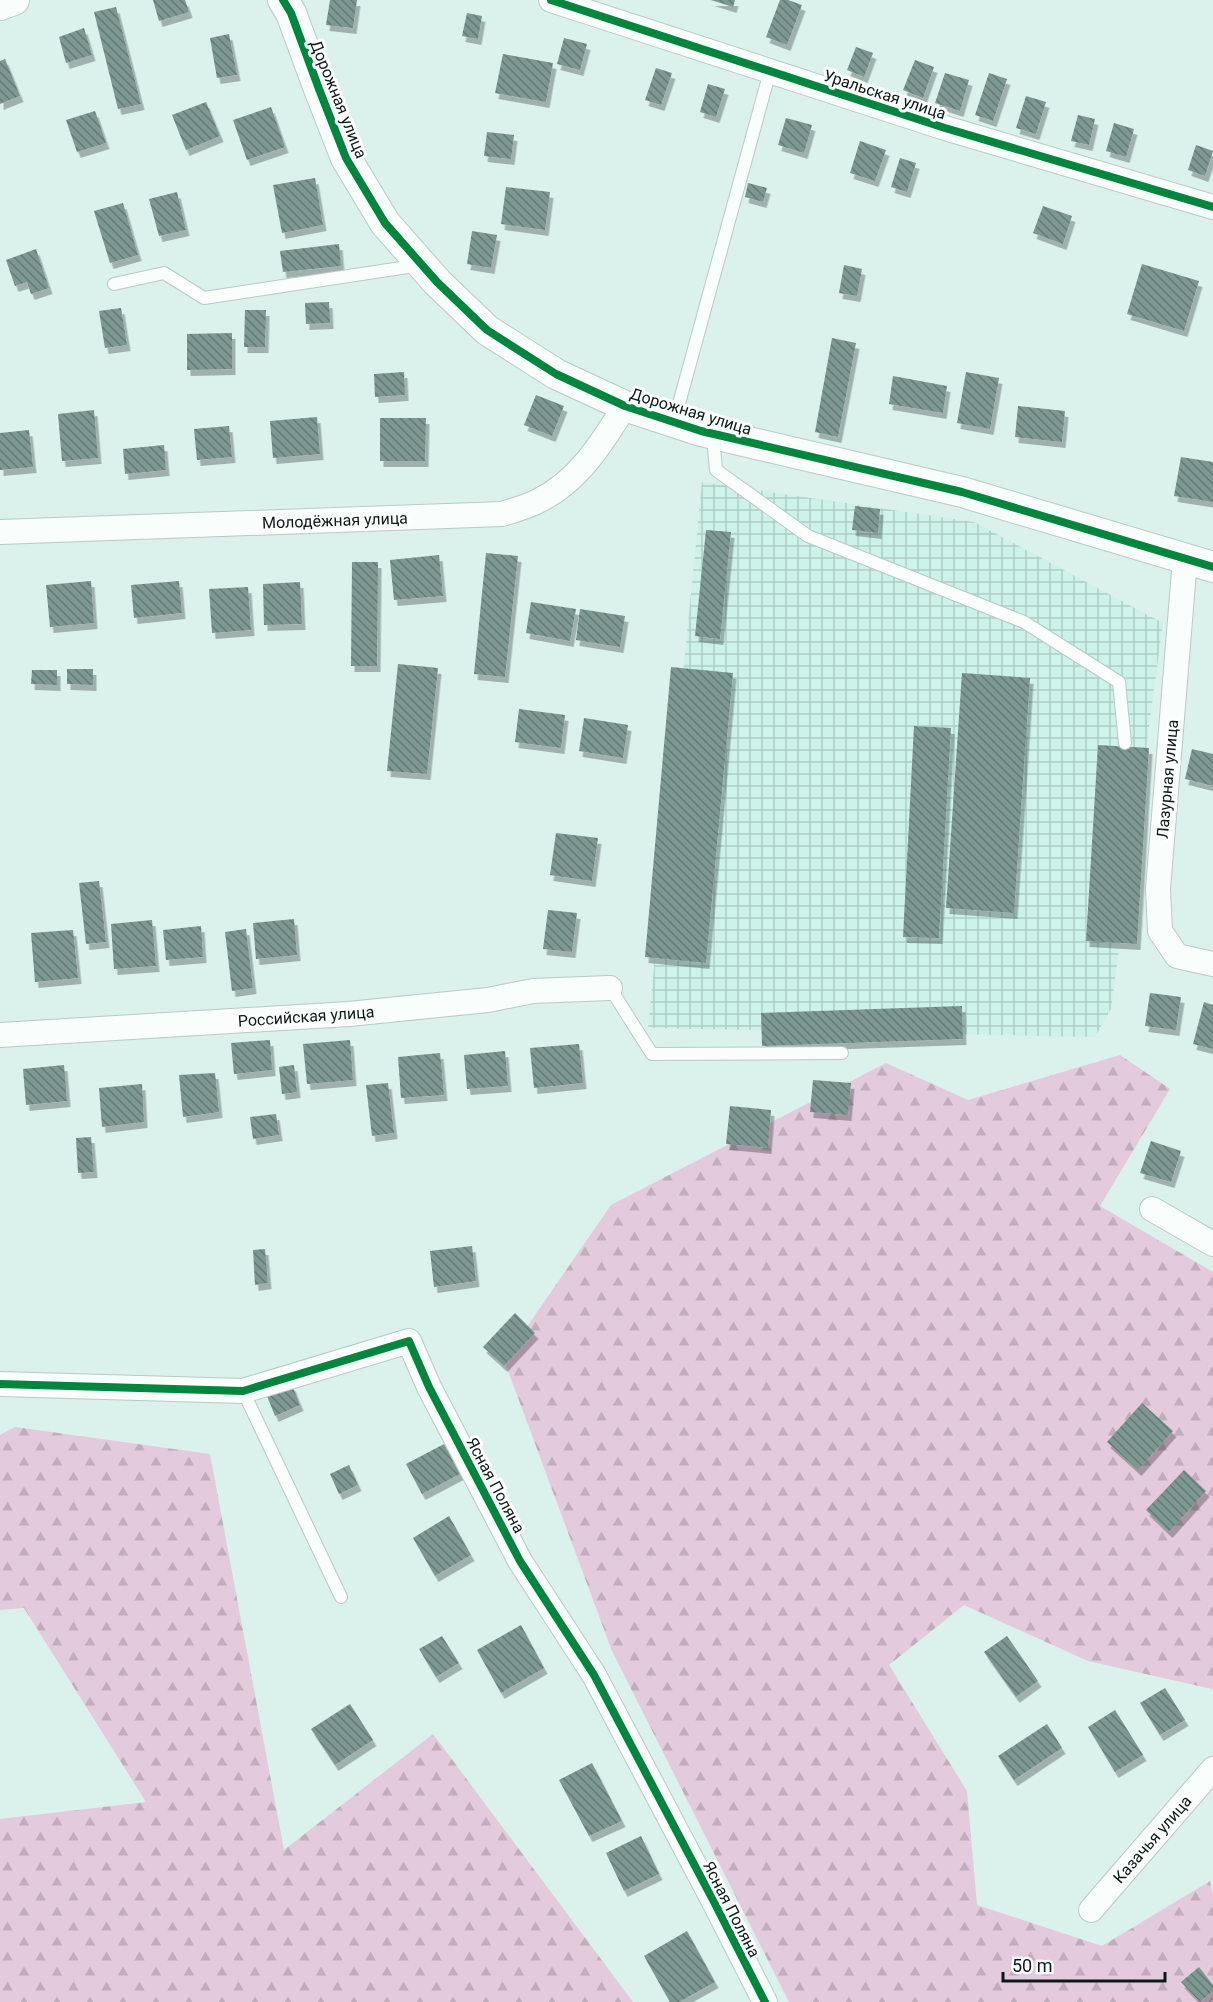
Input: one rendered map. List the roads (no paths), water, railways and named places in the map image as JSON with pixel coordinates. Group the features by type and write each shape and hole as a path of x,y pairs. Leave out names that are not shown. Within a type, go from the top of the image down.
{"street":[{"path":"0,5 14,0"},
{"name":"Дорожная улица","path":"283,0 291,13 346,158 386,223 437,282 487,330 556,374 625,406 673,423 962,492 1213,567"},
{"name":"Уральская улица","path":"551,0 945,128 1213,207"},
{"name":"Молодёжная улица","path":"0,532 502,514 538,501 572,478 603,441 625,406"},
{"name":"Лазурная улица","path":"1185,559 1158,889 1160,932 1177,956 1213,964"},
{"name":"Российская улица","path":"0,1035 350,1014 488,1000 533,991 610,988"},
{"path":"1152,1209 1213,1244"},
{"name":"Ясная Поляна","path":"0,1384 243,1391 409,1341 429,1387 520,1561 594,1675 765,2002"},
{"name":"Казачья улица","path":"1091,1910 1213,1769"}],"lane":[{"path":"673,423 770,71"},
{"path":"114,284 164,273 204,298 422,265"},
{"path":"713,434 716,470 808,536 1024,622 1119,682 1125,743"},
{"path":"610,988 652,1054 842,1053"},
{"path":"243,1391 341,1597"}]}
